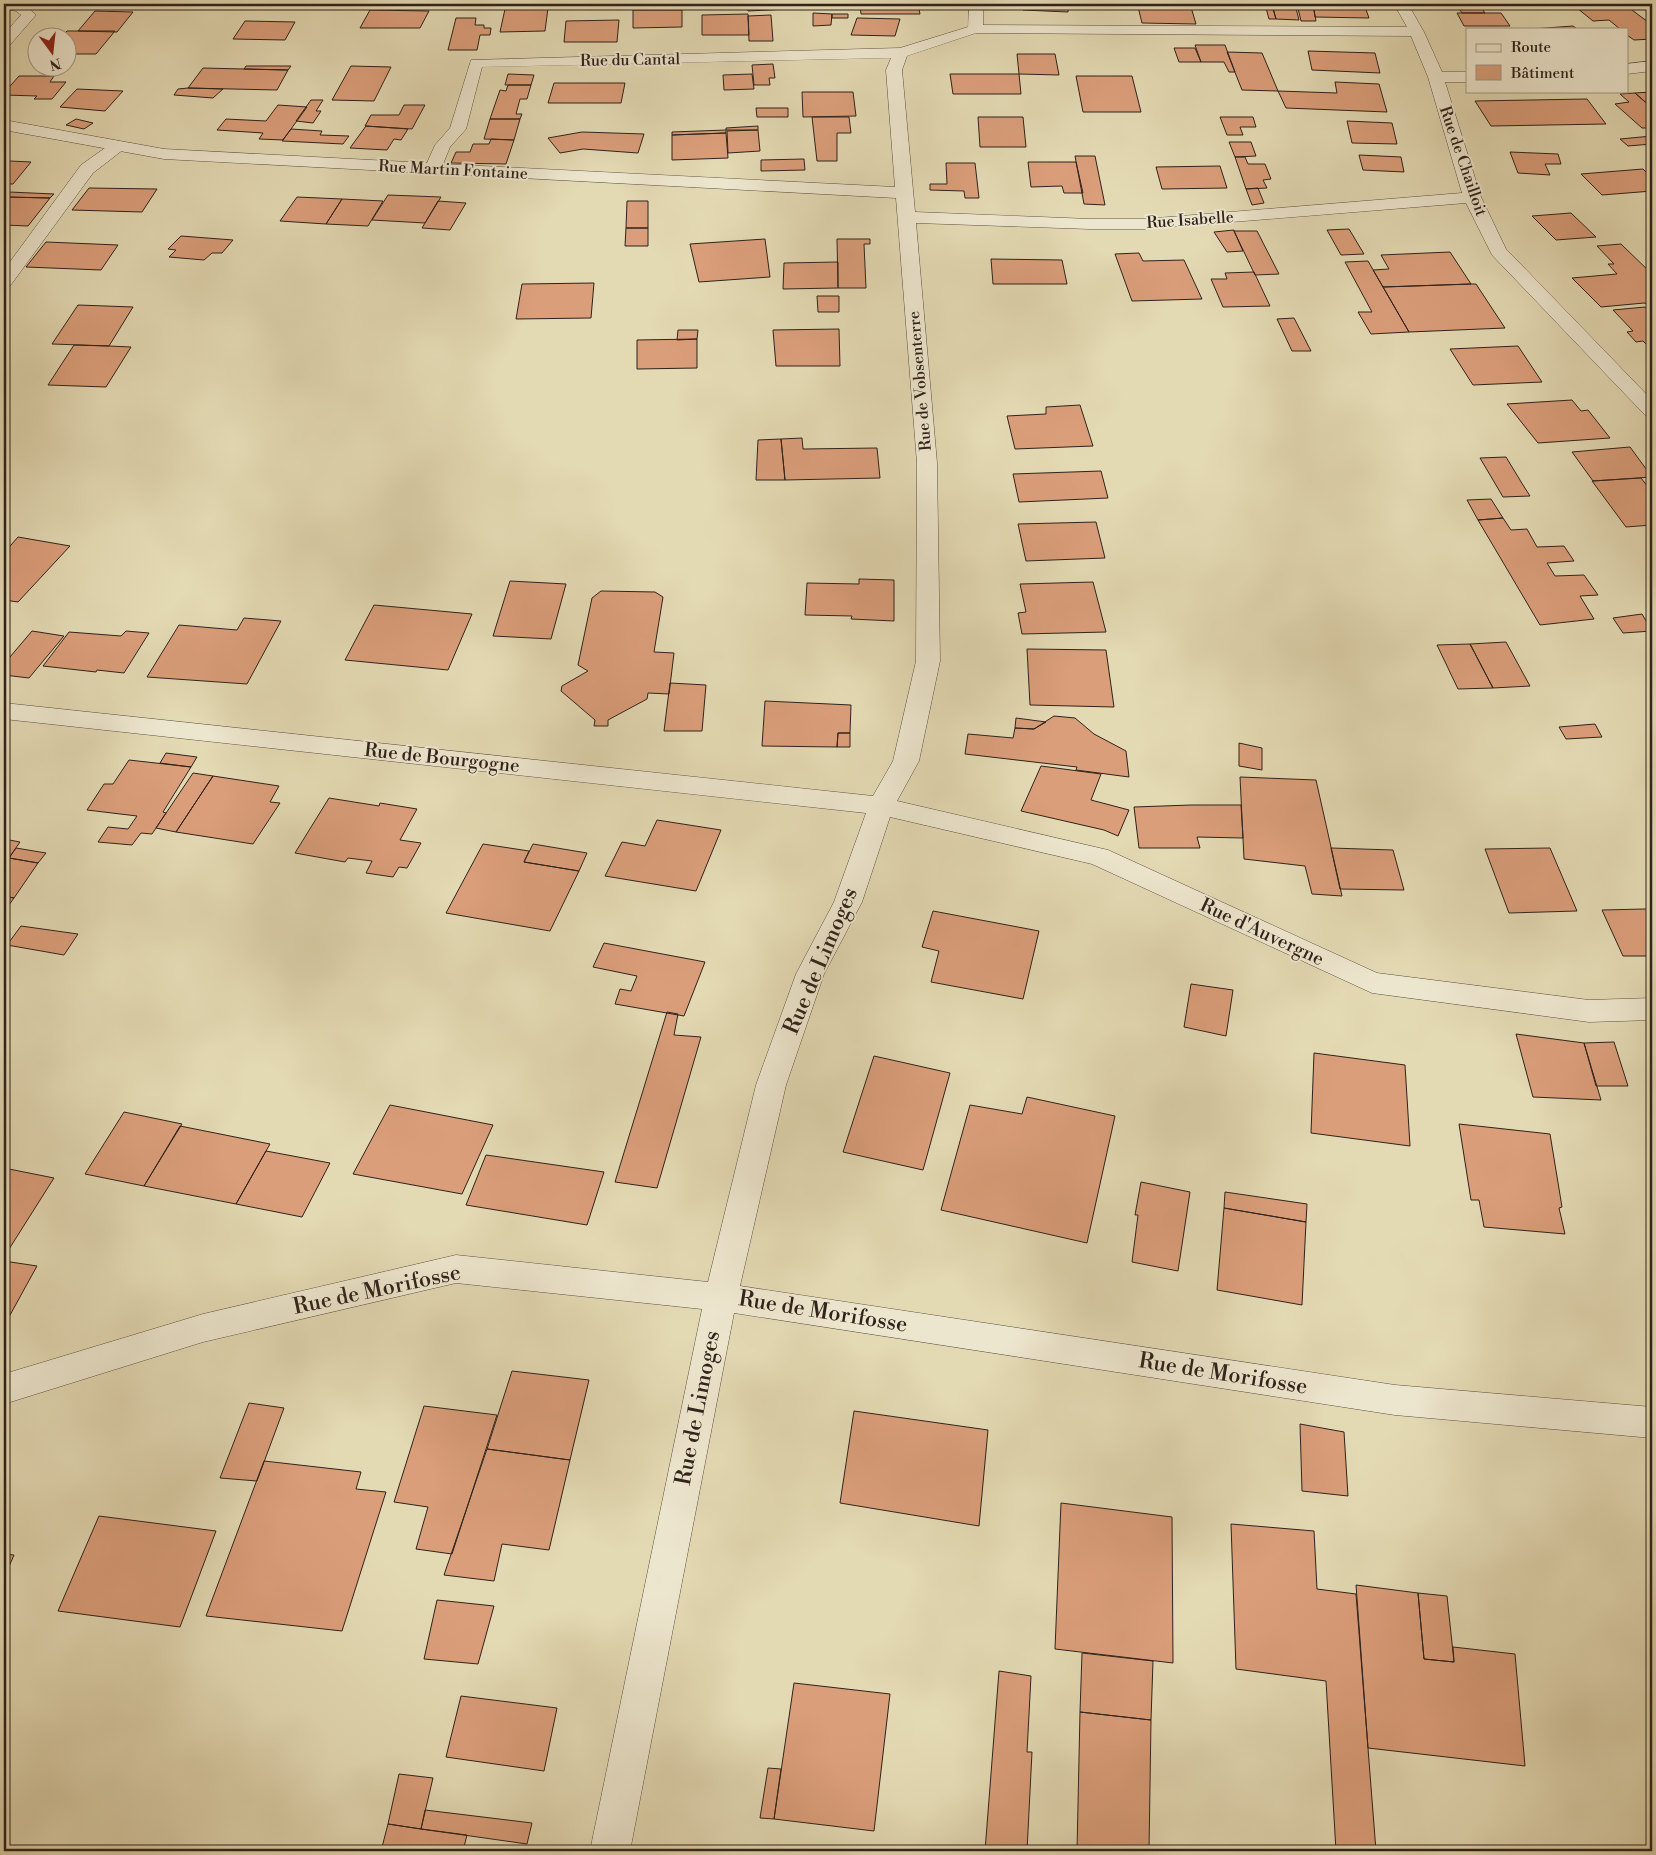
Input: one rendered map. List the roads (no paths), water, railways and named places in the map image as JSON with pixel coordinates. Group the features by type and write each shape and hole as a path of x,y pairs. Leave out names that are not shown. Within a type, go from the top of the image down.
{"street":[{"path":"4,44 29,15 21,8 5,4"},
{"path":"975,29 976,4"},
{"name":"Rue de Chailloit","path":"1401,4 1417,32 1436,77 1472,197 1498,251 1652,411"},
{"path":"901,53 975,29 1417,32"},
{"name":"Rue du Cantal","path":"432,169 443,145 458,128 476,63 901,53"},
{"name":"Rue de Vobsenterre","path":"881,806 906,761 928,661 927,463 894,70 901,53"},
{"path":"1628,69 1652,66"},
{"path":"1436,77 1466,77"},
{"name":"Rue Martin Fontaine","path":"4,125 164,154 905,194"},
{"path":"4,282 87,169 118,146"},
{"name":"Rue Isabelle","path":"907,217 1090,224 1145,224 1472,197"},
{"name":"Rue de Bourgogne","path":"4,711 881,806"},
{"name":"Rue d'Auvergne","path":"881,806 1100,856 1372,983 1589,1011 1652,1009"},
{"name":"Rue de Limoges","path":"610,1851 721,1297 771,1085 810,974 848,902 881,806"},
{"name":"Rue de Morifosse","path":"4,1390 203,1328 456,1270 721,1297 1395,1400 1652,1423"}]}
